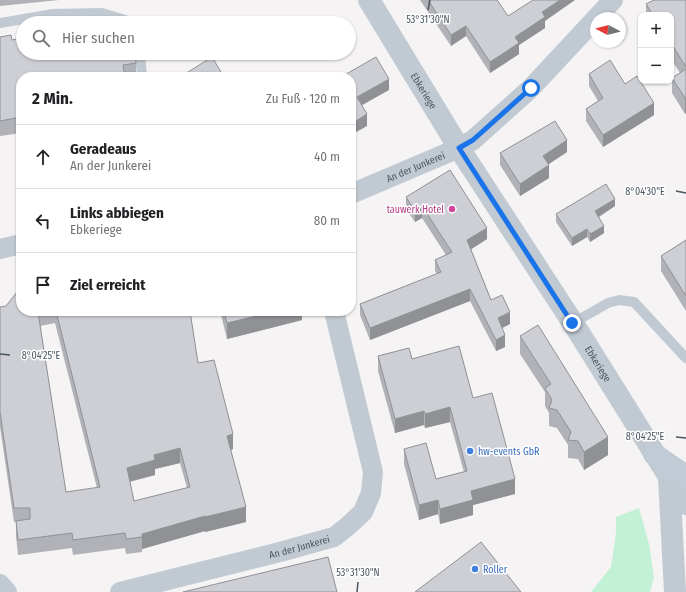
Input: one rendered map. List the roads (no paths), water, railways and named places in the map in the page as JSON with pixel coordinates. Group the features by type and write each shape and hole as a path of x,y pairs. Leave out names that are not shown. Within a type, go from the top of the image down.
{"main road":[{"path":"654,454 677,475"}],"street":[{"name":"Ebkeriege","path":"369,0 459,148 572,323 654,454"},
{"name":"An der Junkerei","path":"356,192 459,148 473,140 531,88 613,0"},
{"path":"0,249 16,245"},
{"name":"An der Junkerei","path":"120,592 280,552 334,536 348,526 363,512 371,493 373,472 335,316"},
{"path":"677,475 686,504"},
{"path":"675,592 677,475"}],"lane":[{"path":"42,16 54,14 102,13 112,16"},
{"path":"0,23 16,20"},
{"path":"141,60 142,72"},
{"path":"572,323 608,303 619,300 634,302 686,358"}],"place":[{"name":"tauwerk Hotel","path":"452,209"},
{"name":"hw-events GbR","path":"470,451"},
{"name":"Roller","path":"475,569"}]}
